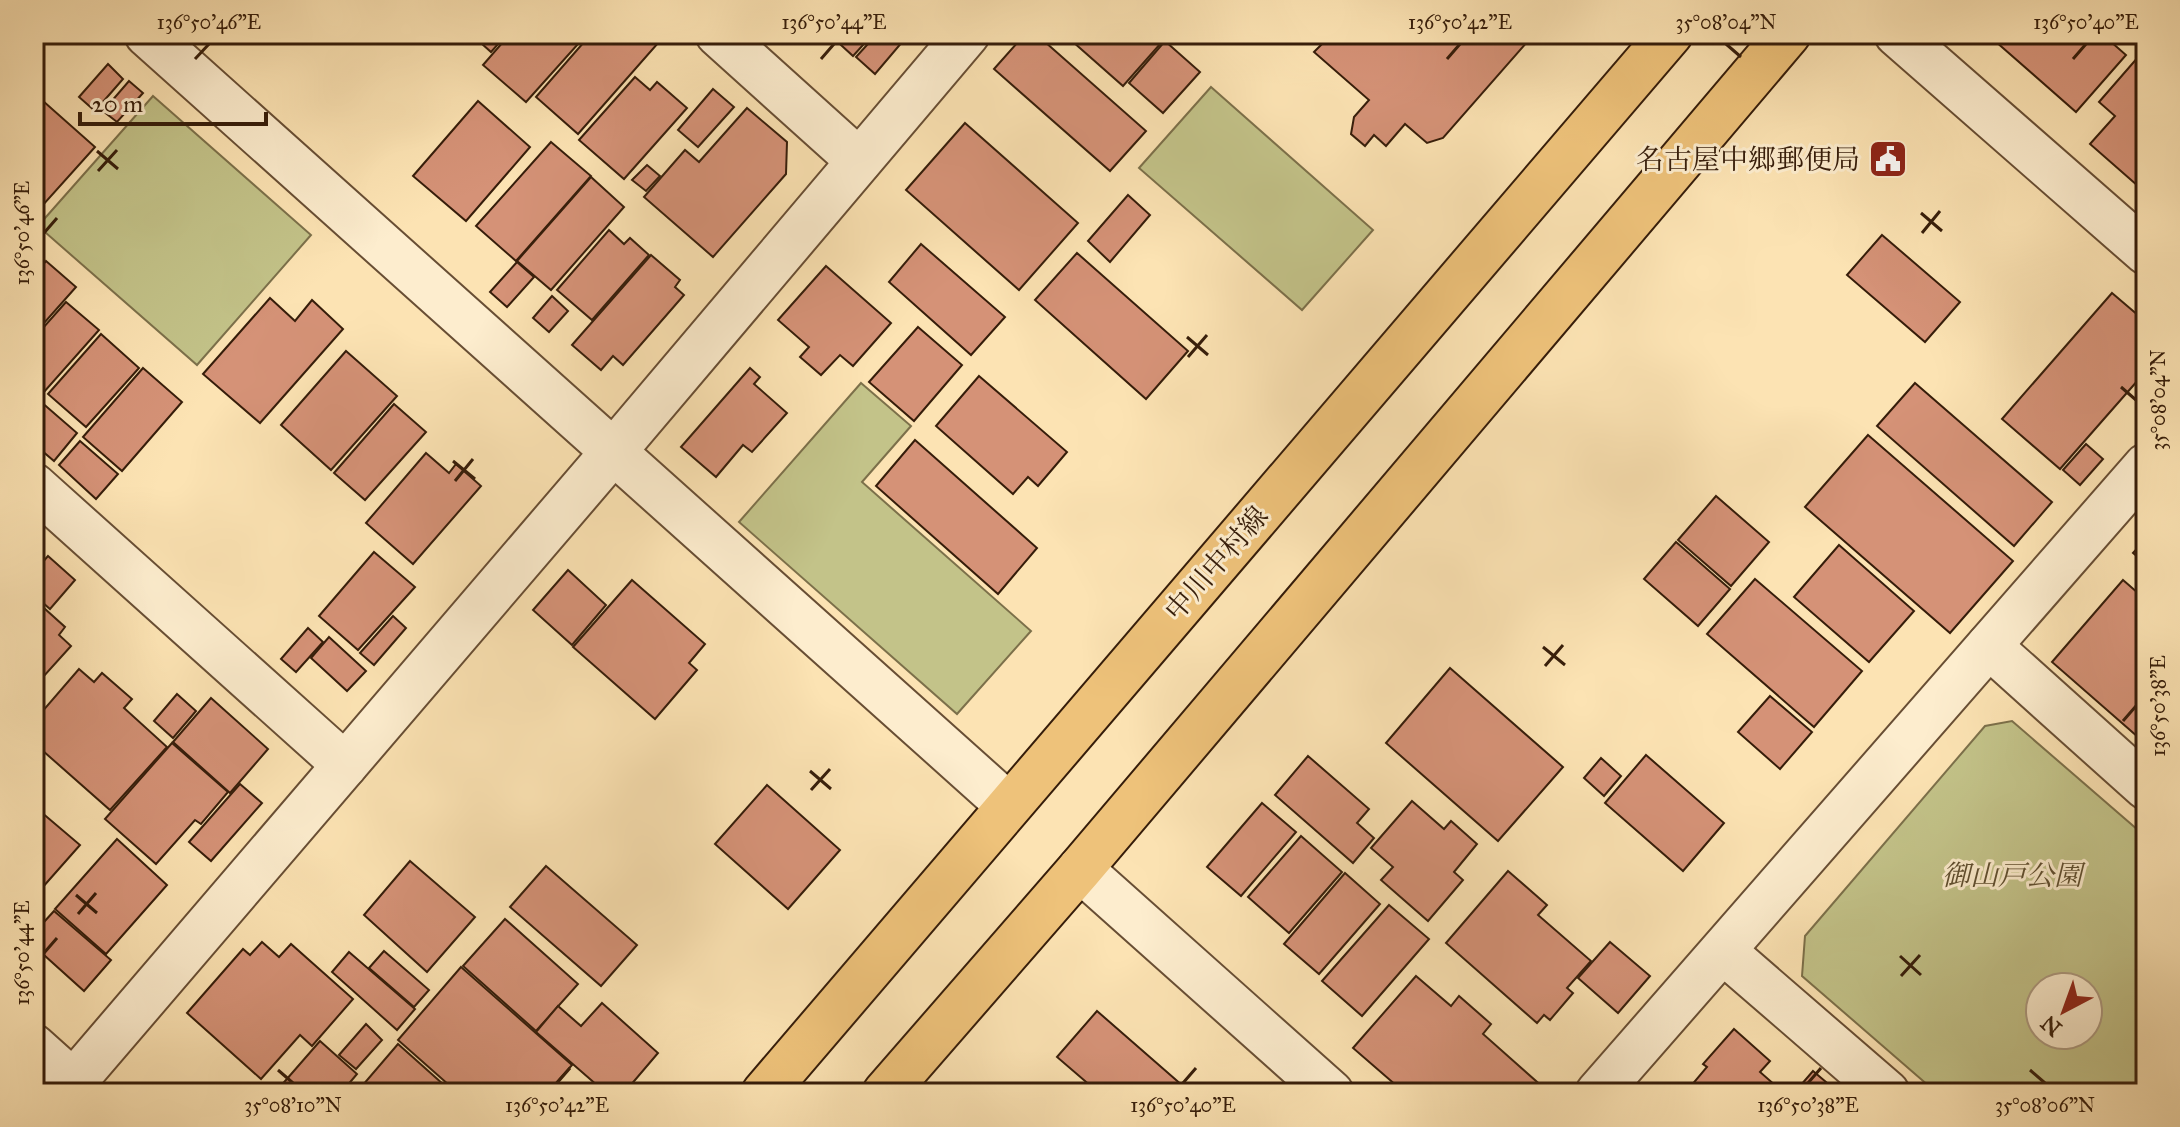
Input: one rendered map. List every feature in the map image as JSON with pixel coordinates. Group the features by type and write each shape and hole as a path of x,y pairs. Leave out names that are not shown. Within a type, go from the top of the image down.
{"main road":[{"name":"中川中村線","path":"764,1093 1670,34"},
{"path":"885,1093 1080,869 1788,34"}],"street":[{"path":"147,34 1008,805"},
{"path":"718,34 859,161"},
{"path":"34,1047 68,1088 967,34"},
{"path":"1897,34 2146,252"},
{"path":"1598,1093 2146,466"},
{"path":"34,486 345,765"},
{"path":"1989,646 2146,787"},
{"path":"1080,869 1331,1093"},
{"path":"1723,951 1887,1093"}],"green space":[{"path":"1211,87 1373,230 1302,310 1139,168"},
{"path":"153,96 311,235 197,365 38,226"},
{"path":"861,383 911,426 862,482 1031,631 957,714 739,522"},
{"name":"御山戸公園","path":"2012,721 2146,837 2146,1093 1937,1093 1802,976 1805,936 1985,726"}],"building":[{"path":"471,34 507,34 491,52"},
{"path":"510,34 587,34 526,102 483,65"},
{"path":"591,34 666,34 578,134 536,97"},
{"path":"829,34 873,34 853,56"},
{"path":"877,34 909,34 875,74 856,57"},
{"path":"1025,34 1036,34 1146,131 1110,171 994,69"},
{"path":"1064,34 1169,34 1123,86"},
{"path":"1315,34 1520,34 1528,41 1443,138 1427,143 1405,124 1386,146 1374,135 1365,146 1351,134 1354,117 1369,100 1314,52 1324,42"},
{"path":"1987,34 2102,34 2126,55 2076,112"},
{"path":"1165,41 1200,72 1163,113 1129,83"},
{"path":"2146,48 2146,193 2090,144 2115,116 2099,102"},
{"path":"108,64 123,79 95,111 79,97"},
{"path":"635,77 650,90 657,82 687,108 624,179 579,140"},
{"path":"129,81 143,93 117,122 103,111"},
{"path":"713,89 734,107 698,147 678,130"},
{"path":"34,93 95,147 34,215"},
{"path":"478,101 530,147 466,221 413,176"},
{"path":"747,108 787,142 786,174 713,257 644,197 685,150 699,162"},
{"path":"965,123 1078,223 1019,290 906,190"},
{"path":"551,142 591,176 516,261 476,226"},
{"path":"647,165 660,176 646,191 632,180"},
{"path":"591,177 624,207 551,290 517,261"},
{"path":"1128,195 1150,215 1110,262 1088,241"},
{"path":"609,230 624,244 630,238 649,255 592,320 557,290"},
{"path":"1882,235 1960,302 1925,342 1847,275"},
{"path":"921,244 1005,317 971,355 889,282"},
{"path":"1077,253 1188,351 1146,399 1035,300"},
{"path":"651,255 680,280 675,287 684,295 623,365 613,356 601,370 572,345"},
{"path":"46,261 76,287 37,331 34,329 34,275"},
{"path":"517,262 534,277 507,307 490,292"},
{"path":"826,266 891,323 853,366 840,355 821,375 800,357 809,347 778,320"},
{"path":"2112,293 2146,322 2146,371 2060,469 2002,419"},
{"path":"552,296 568,311 549,332 533,318"},
{"path":"270,298 295,321 312,300 343,329 260,423 203,374"},
{"path":"66,302 99,330 36,401 34,338"},
{"path":"918,327 962,365 914,421 869,382"},
{"path":"101,334 139,368 86,427 48,394"},
{"path":"346,351 397,396 331,470 281,425"},
{"path":"143,368 182,402 122,471 83,437"},
{"path":"750,368 760,377 754,384 787,413 752,452 743,445 716,477 681,447"},
{"path":"979,376 1067,452 1038,486 1028,477 1013,494 936,426"},
{"path":"1915,383 2052,502 2014,546 1877,426"},
{"path":"40,401 77,433 54,461 34,444 34,408"},
{"path":"394,404 426,432 365,500 334,473"},
{"path":"1868,435 2013,561 1950,633 1805,507"},
{"path":"915,440 1037,548 998,594 876,486"},
{"path":"80,441 118,474 96,499 59,465"},
{"path":"2086,444 2103,459 2080,485 2063,470"},
{"path":"426,453 449,473 456,464 481,486 413,564 366,523"},
{"path":"1716,496 1769,542 1731,586 1678,540"},
{"path":"2146,539 2146,564 2133,553"},
{"path":"1676,542 1730,589 1698,626 1644,579"},
{"path":"1839,545 1914,611 1869,662 1794,597"},
{"path":"374,552 415,587 358,650 319,616"},
{"path":"48,556 75,580 50,609 34,595 34,572"},
{"path":"568,570 606,605 572,645 533,610"},
{"path":"1755,579 1862,671 1814,727 1707,634"},
{"path":"632,580 705,644 689,663 697,670 655,719 573,647"},
{"path":"2123,580 2146,600 2146,744 2052,662"},
{"path":"34,599 65,627 59,635 71,646 34,687"},
{"path":"393,616 406,628 374,665 360,653"},
{"path":"308,628 323,642 296,672 281,659"},
{"path":"329,637 366,671 347,691 311,658"},
{"path":"1450,668 1563,767 1498,841 1386,743"},
{"path":"79,669 94,682 102,673 132,699 124,708 167,747 110,810 34,743 34,721"},
{"path":"177,694 196,711 173,738 154,721"},
{"path":"1770,696 1812,732 1780,769 1738,732"},
{"path":"211,698 268,749 230,793 173,742"},
{"path":"172,743 228,792 201,824 195,820 156,864 105,819"},
{"path":"1646,755 1724,823 1683,871 1605,803"},
{"path":"1308,756 1369,809 1357,823 1374,838 1353,863 1275,795"},
{"path":"1601,758 1621,776 1604,796 1584,778"},
{"path":"240,784 262,803 211,861 189,842"},
{"path":"767,785 840,850 788,909 715,844"},
{"path":"1412,801 1444,829 1451,821 1477,844 1454,872 1463,880 1428,921 1381,880 1393,867 1371,848"},
{"path":"1262,803 1296,832 1241,896 1207,867"},
{"path":"34,806 80,845 34,897"},
{"path":"1301,836 1342,872 1289,933 1248,897"},
{"path":"117,839 167,885 106,954 55,909"},
{"path":"410,861 475,917 427,972 364,915"},
{"path":"546,866 637,945 601,986 510,907"},
{"path":"1508,871 1547,905 1538,915 1591,961 1567,988 1573,993 1550,1020 1544,1015 1537,1023 1446,943"},
{"path":"1345,873 1380,904 1319,974 1284,944"},
{"path":"1389,905 1429,939 1362,1016 1322,981"},
{"path":"54,911 111,960 84,991 34,946 34,933"},
{"path":"505,919 578,984 536,1031 463,966"},
{"path":"262,942 279,957 291,944 353,999 312,1046 300,1035 261,1079 187,1013 243,949 250,955"},
{"path":"1610,942 1650,976 1618,1013 1578,978"},
{"path":"384,951 429,990 414,1007 369,968"},
{"path":"349,952 415,1009 397,1030 332,972"},
{"path":"461,967 572,1065 547,1093 458,1093 398,1040"},
{"path":"1416,976 1451,1006 1459,996 1491,1024 1483,1034 1545,1089 1542,1093 1405,1093 1353,1048"},
{"path":"602,1003 658,1053 624,1093 606,1093 536,1032 558,1006 581,1026"},
{"path":"1097,1011 1191,1093 1099,1093 1057,1057"},
{"path":"366,1024 382,1040 356,1069 339,1055"},
{"path":"1734,1029 1770,1061 1760,1072 1784,1093 1685,1093 1707,1067 1703,1064"},
{"path":"320,1041 357,1074 341,1093 284,1093 279,1088"},
{"path":"398,1044 453,1093 356,1093"},
{"path":"1813,1071 1839,1093 1794,1093"}],"place":[{"name":"名古屋中郷郵便局","path":"1888,159"}]}
